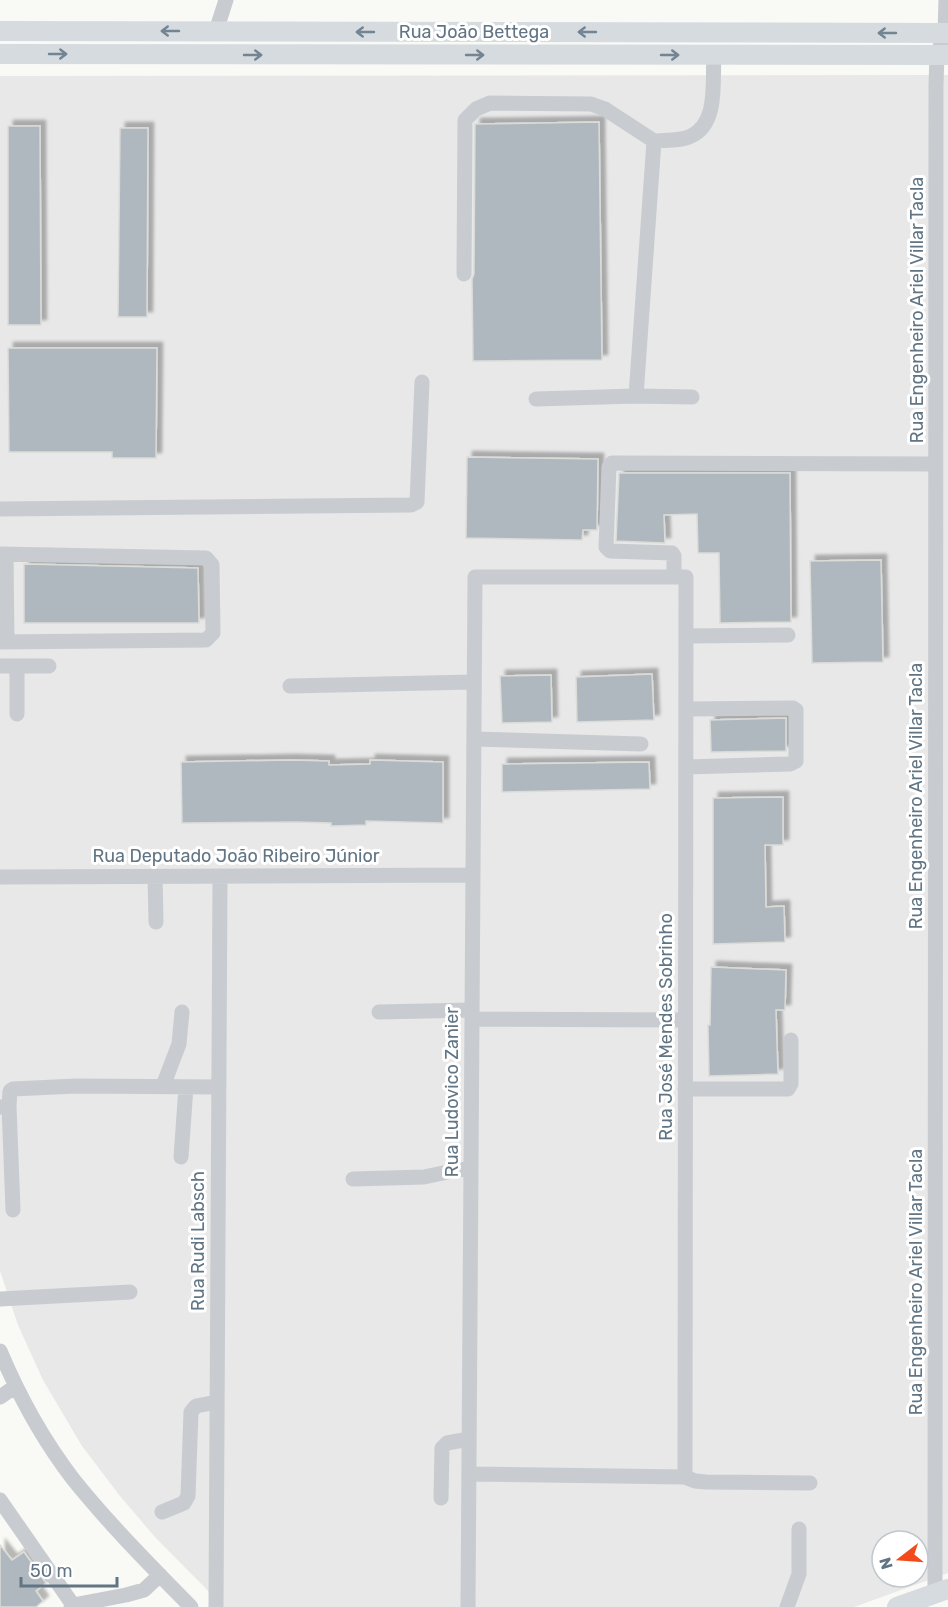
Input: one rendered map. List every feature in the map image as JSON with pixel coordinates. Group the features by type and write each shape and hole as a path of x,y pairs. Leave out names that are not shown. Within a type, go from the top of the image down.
{"main road":[{"name":"Rua João Bettega","path":"0,31 947,33"},
{"path":"416,32 416,55"},
{"path":"445,32 445,55"},
{"name":"Rua João Bettega","path":"0,54 942,55"},
{"path":"908,1605 941,1591"}],"street":[{"path":"216,31 226,0"},
{"name":"Rua Engenheiro Ariel Villar Tacla","path":"941,1591 942,539 936,464 942,55 947,33 946,0"},
{"path":"464,273 465,120 476,110 489,103 591,104 605,109 654,141 690,137 709,119 714,55"},
{"path":"636,396 654,141"},
{"path":"0,509 411,505 417,502 422,382"},
{"path":"536,399 692,397"},
{"name":"Rua José Mendes Sobrinho","path":"685,1477 686,636 680,577 672,553 610,551 606,547 609,466 612,463 936,464"},
{"path":"3,554 206,558 212,565 213,633 206,640 3,642 3,554"},
{"name":"Rua Ludovico Zanier","path":"468,1607 475,577 680,577"},
{"path":"686,636 788,635"},
{"path":"0,666 49,666"},
{"path":"17,666 17,714"},
{"path":"290,686 474,682"},
{"path":"686,709 793,708 796,710 796,761 790,764 686,767"},
{"path":"474,739 641,744"},
{"name":"Rua Deputado João Ribeiro Júnior","path":"0,877 473,875"},
{"path":"155,876 156,922"},
{"name":"Rua Rudi Labsch","path":"216,1607 220,876"},
{"path":"379,1011 686,1020"},
{"path":"163,1086 179,1044 182,1012"},
{"path":"685,1089 788,1089 792,1084 791,1040"},
{"path":"13,1210 4,1107 13,1089 76,1086 219,1087"},
{"path":"181,1157 186,1087"},
{"path":"353,1179 424,1177 471,1167"},
{"path":"0,1299 130,1292"},
{"path":"0,1351 16,1386 48,1444 71,1477 95,1506 191,1607"},
{"path":"0,1396 16,1386"},
{"path":"162,1512 184,1503 188,1496 191,1412 196,1406 217,1402"},
{"path":"441,1498 442,1448 447,1443 469,1439"},
{"path":"469,1474 685,1477 706,1482 810,1483"},
{"path":"0,1500 72,1606 126,1596 144,1590 160,1575"},
{"path":"784,1606 795,1589 799,1574 799,1529"}],"shaded area":[{"path":"948,75 948,1573 930,1580 930,1529 870,1529 870,1589 904,1589 854,1607 224,1607 155,1537 82,1446 43,1380 18,1325 0,1271 0,76"}],"building":[{"path":"599,122 602,360 473,361 475,124"},
{"path":"8,126 40,126 41,325 8,325"},
{"path":"120,128 148,128 147,317 118,317"},
{"path":"8,348 157,348 156,458 112,458 112,452 9,452"},
{"path":"467,457 598,459 597,530 583,530 582,540 466,538"},
{"path":"619,473 790,473 791,622 720,623 719,553 698,553 697,514 664,515 665,543 616,541"},
{"path":"881,560 883,662 812,663 810,561"},
{"path":"24,564 198,568 199,623 24,623"},
{"path":"652,674 654,720 577,722 576,677"},
{"path":"551,675 552,722 502,723 500,676"},
{"path":"786,718 786,751 711,752 710,720"},
{"path":"370,760 443,762 443,823 366,821 366,825 331,826 331,823 295,822 182,823 181,762 329,761 329,765 370,764"},
{"path":"649,762 650,789 502,792 502,764"},
{"path":"783,797 783,845 765,845 766,907 784,906 785,942 713,944 713,798"},
{"path":"711,967 786,970 785,1010 776,1010 778,1074 709,1076 708,1025 710,1025"},
{"path":"0,1545 12,1560 24,1552 46,1583 36,1591 43,1601 36,1607 0,1607"}]}
